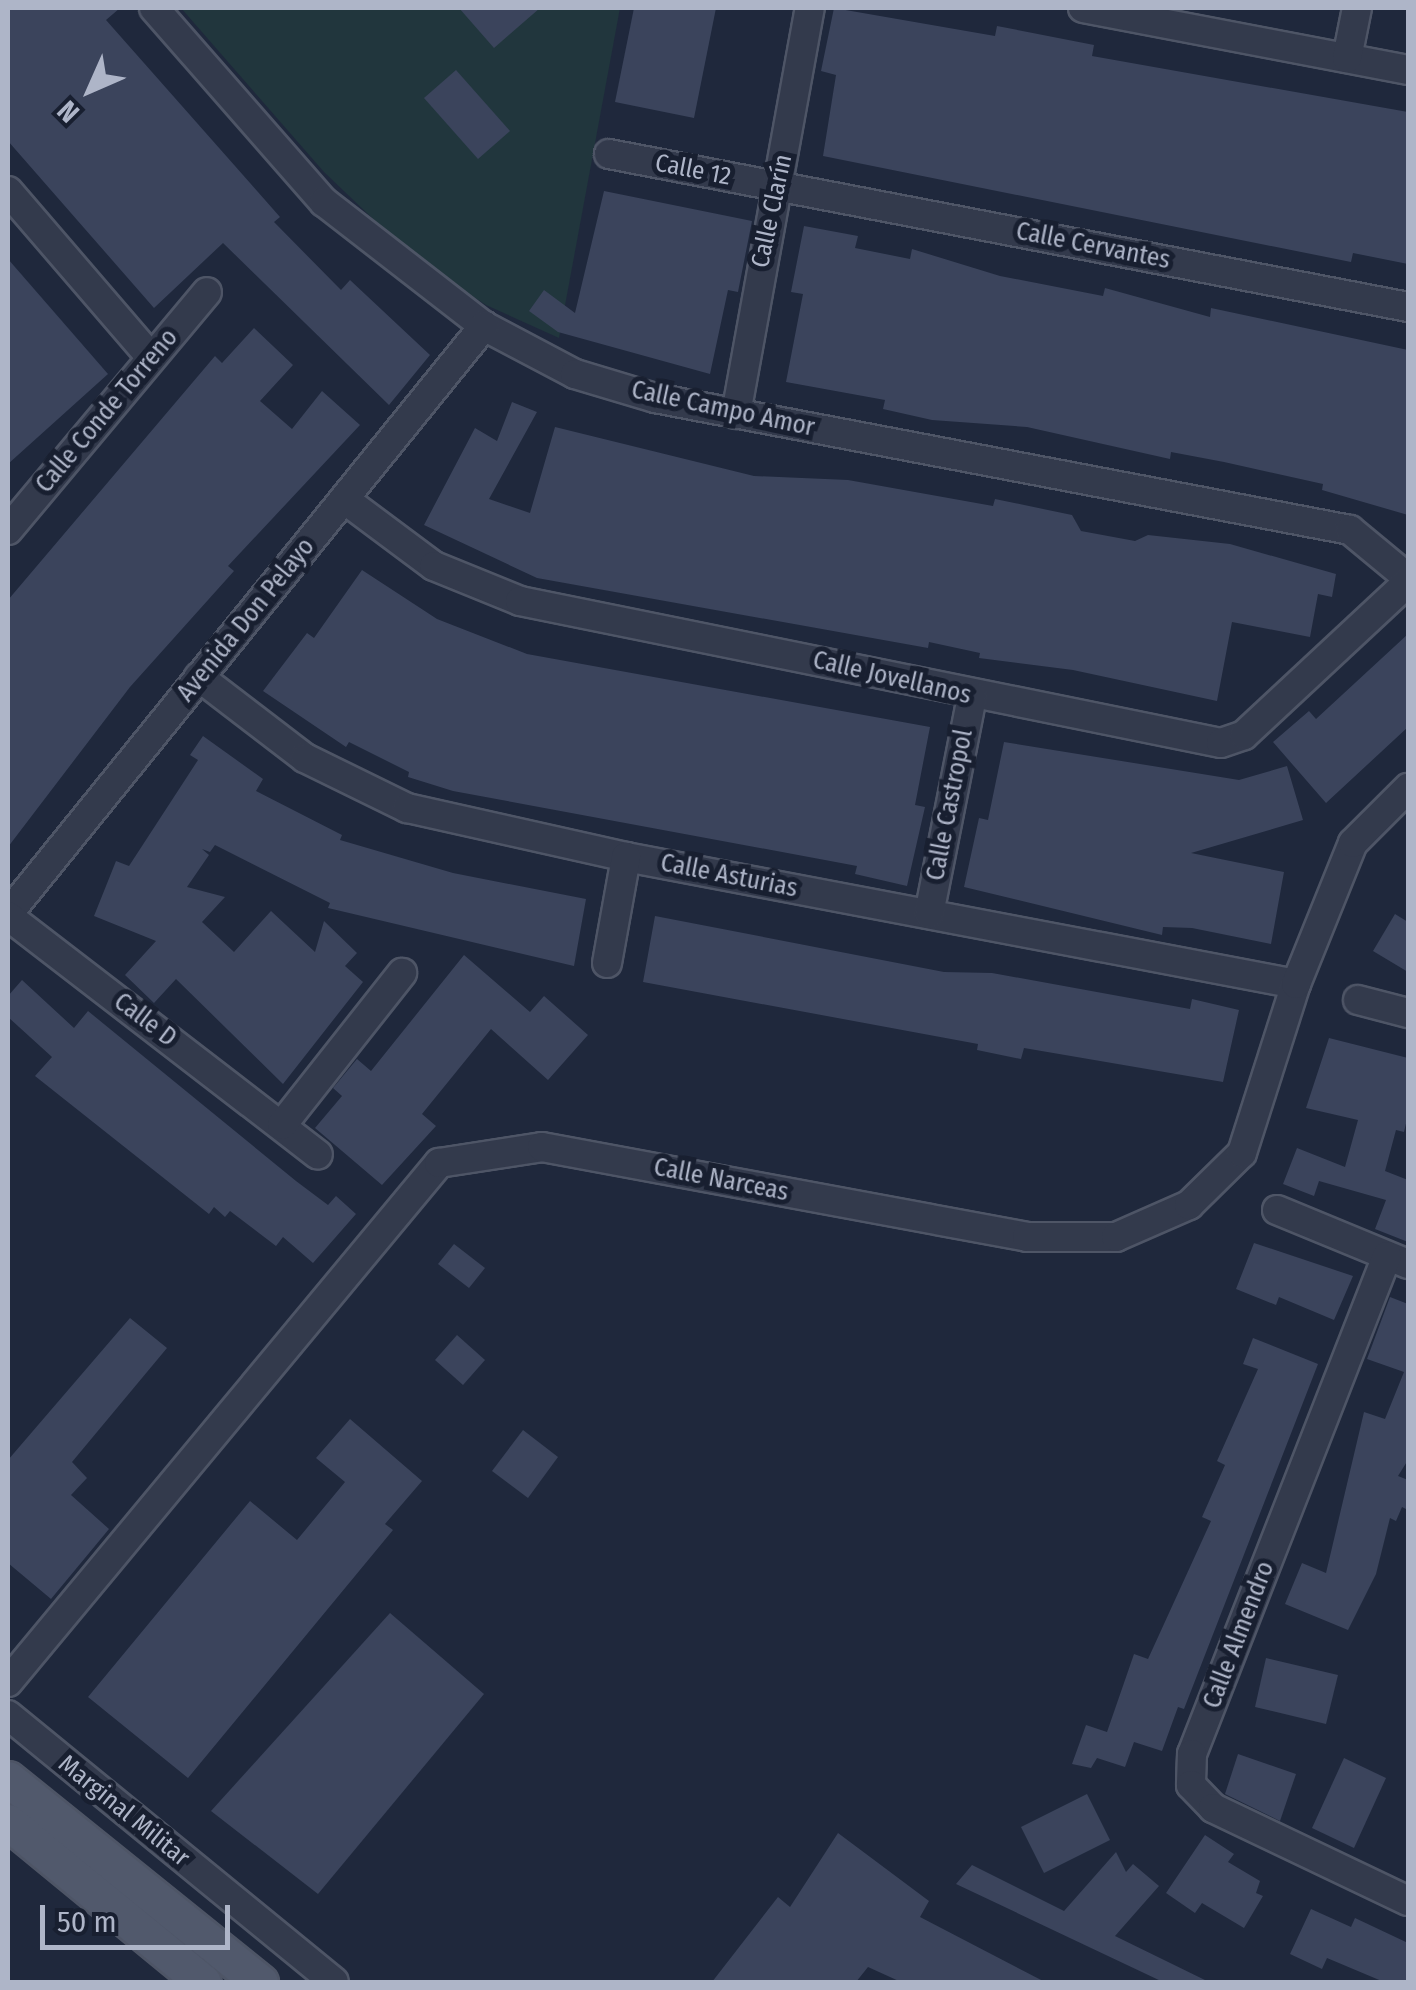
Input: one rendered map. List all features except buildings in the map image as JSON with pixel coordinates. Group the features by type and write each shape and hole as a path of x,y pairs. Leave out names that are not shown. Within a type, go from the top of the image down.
{"main road":[{"path":"8,1778 260,1982"},
{"path":"8,1822 203,1982"}],"street":[{"name":"Calle Campo Amor","path":"154,8 324,202 484,326 575,374 736,414 1350,530 1408,580"},
{"name":"Calle Clarín","path":"736,414 810,8"},
{"path":"1083,8 1408,70"},
{"path":"1348,58 1357,8"},
{"name":"Calle 12","path":"608,154 778,186"},
{"name":"Calle Cervantes","path":"778,186 1408,307"},
{"path":"8,191 152,357"},
{"name":"Calle Conde Torreno","path":"8,530 208,292"},
{"name":"Avenida Don Pelayo","path":"8,915 484,326"},
{"name":"Calle Jovellanos","path":"344,499 434,566 520,601 972,696 1234,741 1408,580"},
{"name":"Calle Asturias","path":"198,677 306,758 407,808 626,857 1296,984"},
{"name":"Calle Castropol","path":"929,914 972,696"},
{"name":"Calle Narceas","path":"8,1682 439,1162 542,1147 1028,1237 1116,1236 1189,1205 1242,1153 1296,984 1353,843 1408,788"},
{"path":"607,963 626,857"},
{"name":"Calle D","path":"8,915 318,1155"},
{"path":"282,1125 402,973"},
{"path":"1358,1000 1408,1013"},
{"path":"1277,1210 1398,1260"},
{"name":"Calle Almendro","path":"1398,1260 1192,1754 1192,1785 1212,1808 1408,1901"},
{"name":"Marginal Militar","path":"8,1715 334,1982"}],"shaded area":[{"path":"181,8 620,8 559,338 486,305 414,258 324,172"}]}
